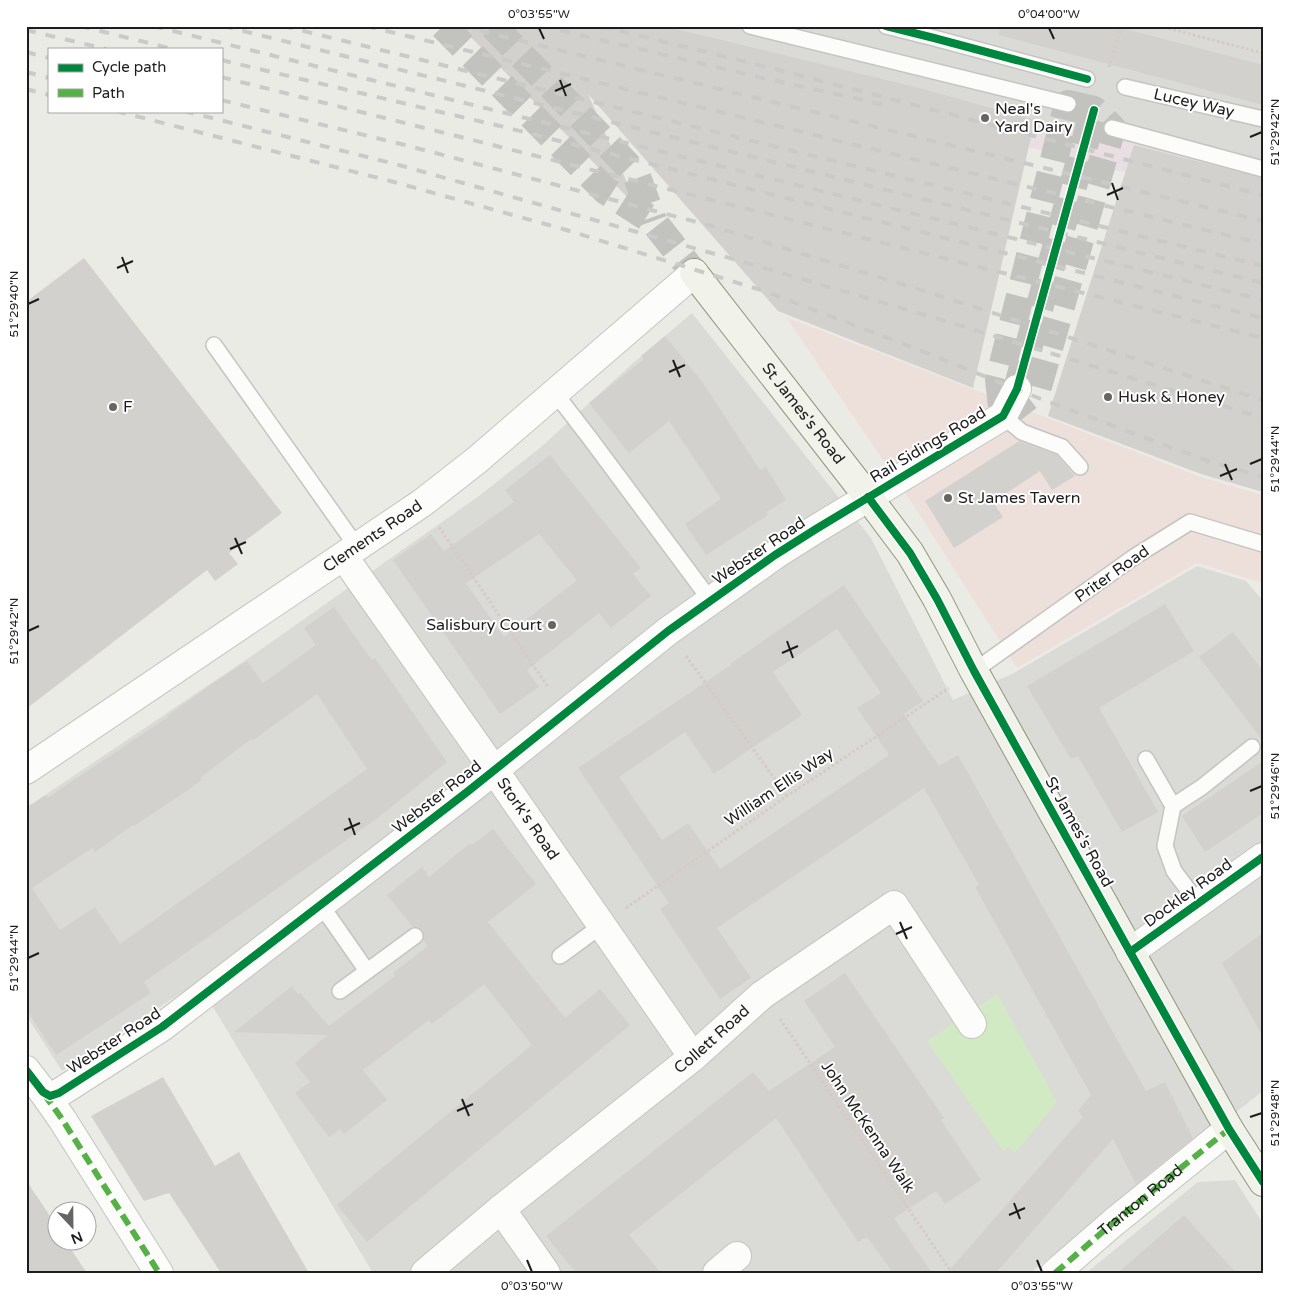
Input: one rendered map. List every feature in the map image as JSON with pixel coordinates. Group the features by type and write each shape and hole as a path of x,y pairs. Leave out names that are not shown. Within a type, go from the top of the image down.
{"street":[{"name":"Clements Road","path":"26,770 422,503 476,460 694,273"},
{"name":"St James's Road","path":"694,273 868,497 914,561 937,599 974,671 1229,1129 1263,1182"},
{"name":"Rail Sidings Road","path":"868,497 1003,416 1017,389"},
{"name":"Webster Road","path":"43,1092 50,1096 59,1093 162,1027 494,770 668,631 775,555 868,497"},
{"name":"Stork's Road","path":"351,552 494,770 693,1057"},
{"name":"Dockley Road","path":"1130,952 1263,857"},
{"name":"Collett Road","path":"426,1273 501,1210 693,1057 762,995 894,905 972,1024"},
{"path":"26,1070 62,1119 158,1273"},
{"name":"Tranton Road","path":"1055,1273 1114,1222 1229,1129"},
{"path":"501,1210 546,1273"}],"lane":[{"path":"750,26 1068,104"},
{"path":"886,26 1087,79"},
{"name":"Lucey Way","path":"1125,87 1263,119"},
{"path":"1112,128 1263,169"},
{"path":"214,345 351,552"},
{"path":"555,393 711,601"},
{"path":"1003,416 1022,432 1062,447 1080,467"},
{"name":"Priter Road","path":"974,671 1134,557 1190,522 1263,544"},
{"path":"1173,806 1202,787 1252,747"},
{"path":"1146,759 1173,806 1165,846 1174,871 1198,903"},
{"path":"321,905 367,971"},
{"path":"560,956 601,926"},
{"path":"340,991 415,936"}],"path":[{"path":"1159,26 1263,53"},
{"path":"422,503 566,712"},
{"path":"668,631 787,796"}],"shaded area":[{"path":"664,26 1263,26 1263,176 1136,141 1035,120"},
{"path":"923,89 1035,120 1136,141 1263,176 1263,212 1102,166 916,118"},
{"path":"692,313 871,538 953,700 1012,674 1197,566 1246,581 1263,601 1263,1091 1030,1273 373,1273 198,982 62,1071 26,1015 26,808 253,655 479,496 541,447 631,365"},
{"path":"786,317 1201,477 1263,495 1263,583 1197,563 1017,668 914,506"},
{"path":"1235,1180 1263,1224 1263,1273 1086,1273 1198,1182"}],"green space":[{"path":"997,994 1057,1102 1015,1153 1008,1147 1003,1151 927,1041"}],"building":[{"path":"460,26 664,26 923,89 1035,120 973,388 778,311 588,94 636,203 634,204"},
{"path":"1000,26 1114,26 1263,65 1263,105 999,35"},
{"path":"1134,145 1263,178 1263,492 1201,474 1048,416"},
{"name":"F","path":"84,258 282,513 229,553 238,564 215,581 207,570 26,709 26,302"},
{"path":"665,336 703,383 760,470 766,467 786,500 766,512 768,515 706,555 685,524 721,499 669,421 629,453 589,403 644,359 641,356"},
{"path":"1019,441 1057,455 1075,476 1052,490 1040,471 993,502 1003,517 954,548 925,501"},
{"path":"550,455 641,568 633,574 651,596 611,628 599,613 527,670 539,687 500,714 393,560 431,534 444,551 514,502 505,490","holes":["539,534 577,580 504,637 466,583"]},
{"path":"844,585 923,701 904,714 939,766 958,755 1146,1091 1165,1082 1193,1138 1136,1184 1113,1139 996,1273 947,1273 1083,1117 1078,1111 1091,1095 975,887 979,885 924,788 717,928 751,978 720,999 660,909 669,903 578,768","holes":["837,629 881,693 857,708 889,755 720,869 688,823 662,840 619,777 685,732 714,774 777,732 802,715 773,672"]},
{"path":"1165,604 1194,651 1099,708 1158,812 1122,832 1078,756 1071,759 1027,686"},
{"path":"334,607 372,660 375,658 447,762 375,820 144,982 151,993 56,1055 26,1009 26,808 46,795 47,798 168,717 247,661 263,683 316,645 304,628","holes":["317,694 367,769 120,944 95,907 60,930 32,888 92,848 95,852 188,790 202,780 200,778 251,739 252,741"]},
{"path":"1233,632 1263,671 1263,741 1199,657"},
{"path":"1263,761 1263,813 1205,852 1182,816"},
{"path":"493,829 536,884 488,922 565,1018 600,989 630,1025 367,1242 337,1205 532,1045 484,984 432,1024 429,1020 363,1070 387,1100 344,1134 340,1129 329,1137 295,1093 310,1082 295,1063 327,1035 234,1032 292,986 329,1026 395,976 393,973 428,946 423,940 422,930 418,927 413,927 387,895 422,867 429,877 470,843 472,845"},
{"path":"1263,933 1263,1037 1222,963"},
{"path":"845,973 944,1118 941,1120 981,1180 945,1204 936,1191 894,1218 932,1273 893,1273 867,1237 858,1242 776,1118 629,1235 661,1273 576,1273 546,1236 753,1072 769,1091 835,1047 804,1001"},
{"path":"163,1077 215,1166 239,1152 309,1273 221,1273 169,1193 144,1201 91,1116"},
{"path":"26,1180 48,1213 48,1252 73,1252 87,1273 26,1273"},
{"path":"1184,1215 1236,1273 1118,1273"}],"tunnel":[{"path":"443,26 606,191 653,221 694,273"},
{"path":"493,26 636,174 653,221"},
{"path":"1068,104 1094,110 1112,128 1037,390 1003,416 999,380 1068,104"},
{"path":"1017,389 1094,110"}],"railway":[{"path":"80,26 169,48"},
{"path":"153,26 1263,300"},
{"path":"223,26 1263,283"},
{"path":"283,26 1263,266"},
{"path":"366,26 1263,244"},
{"path":"460,26 1263,221"},
{"path":"541,26 890,106"},
{"path":"600,26 767,67 1263,195"},
{"path":"26,30 102,48"},
{"path":"26,52 48,58"},
{"path":"222,60 504,127 1263,318"},
{"path":"26,72 48,78"},
{"path":"222,77 1263,338"},
{"path":"26,89 48,95"},
{"path":"222,100 405,145 708,225 931,293 1263,400"},
{"path":"120,112 394,182 563,229 764,291 917,349 1046,401 1208,461 1263,477"},
{"path":"188,112 399,165 740,261 922,314 1263,418"}],"marked path":[{"path":"44,1094 62,1119 159,1273"},
{"path":"1055,1273 1114,1222 1229,1129"}],"cycle path":[{"path":"886,26 1087,79"},
{"path":"26,1070 43,1092 50,1096 59,1093 162,1027 467,792 668,631 775,555 1003,416 1017,389 1094,110"},
{"path":"868,497 910,553 937,599 974,671 1130,952 1229,1129 1263,1182"},
{"path":"1130,952 1263,857"}],"place":[{"name":"Neal's Yard Dairy","path":"985,118"},
{"name":"Husk & Honey","path":"1108,397"},
{"name":"F","path":"113,407"},
{"name":"St James Tavern","path":"948,498"},
{"name":"Salisbury Court","path":"552,625"}]}
